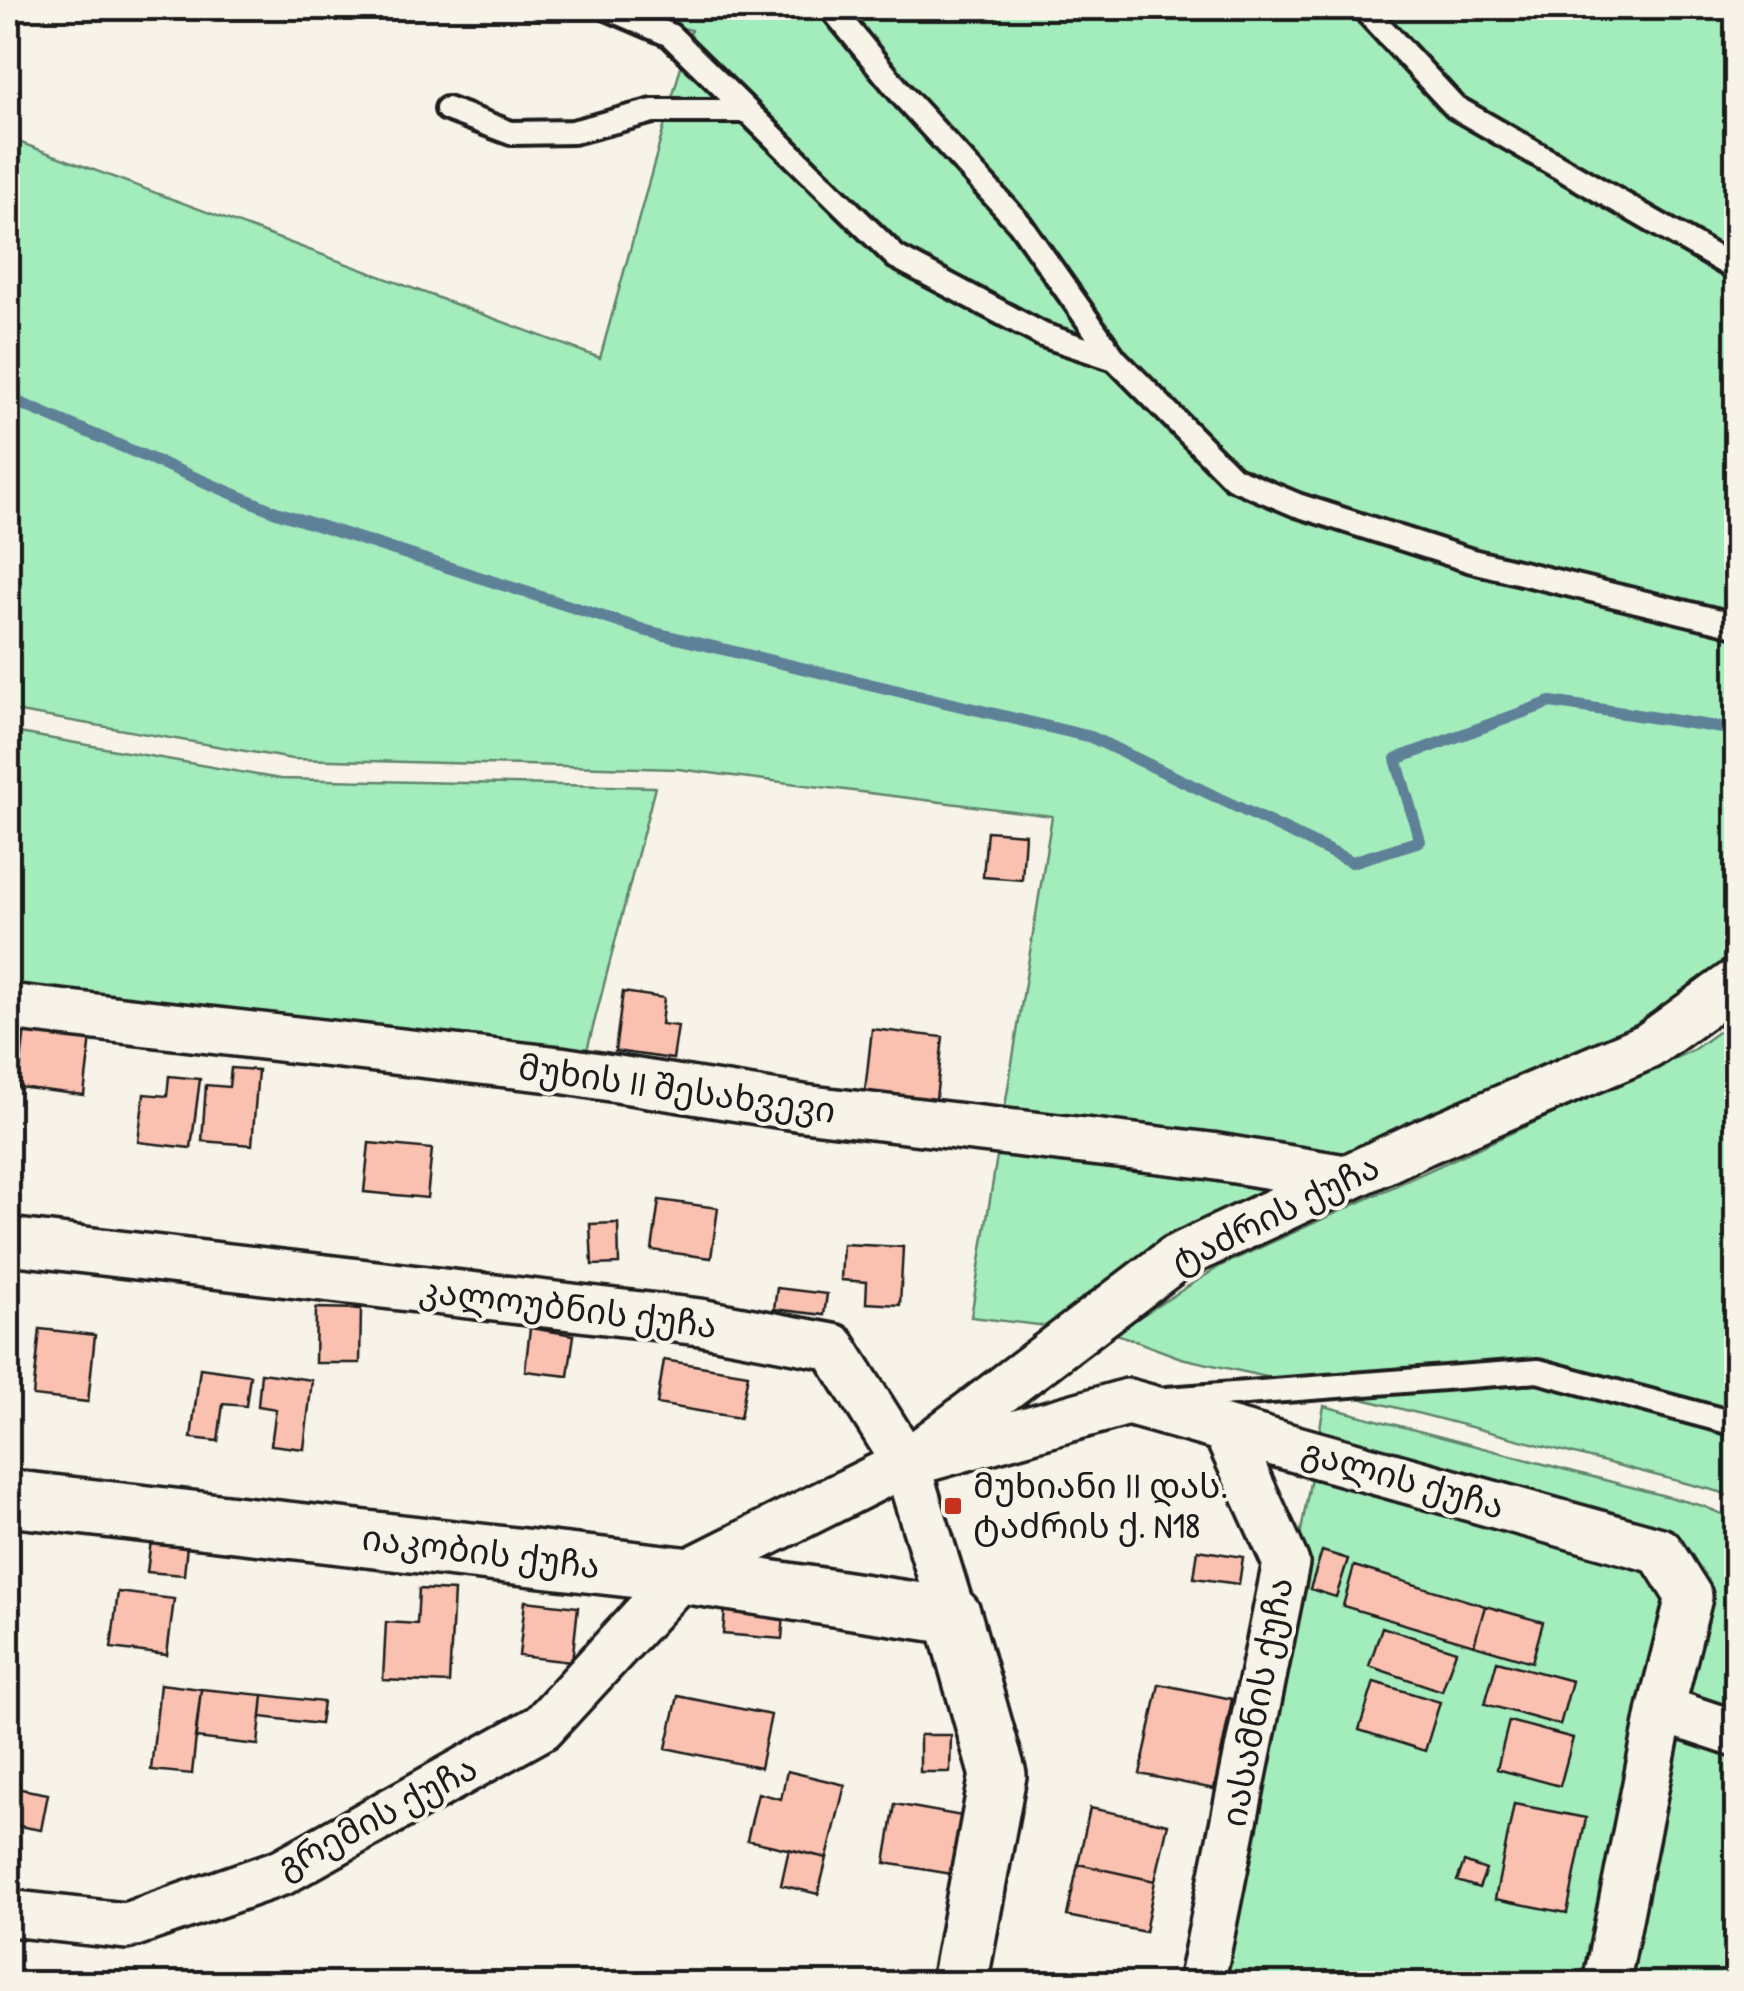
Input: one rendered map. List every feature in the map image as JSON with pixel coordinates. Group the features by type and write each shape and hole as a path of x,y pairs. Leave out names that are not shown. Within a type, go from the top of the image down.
{"street":[{"name":"ტაძრის ქუჩა","path":"682,1575 906,1464 1176,1258 1344,1178 1648,1046 1736,982"},
{"name":"მუხის II შესახვევი","path":"8,1007 560,1070 803,1108 1210,1156 1344,1178"},
{"name":"კალოუბნის ქუჩა","path":"8,1241 700,1322 833,1347 906,1464 952,1616"},
{"path":"906,1464 1128,1402"},
{"name":"გალის ქუჩა","path":"1128,1402 1660,1551 1689,1597 1606,1984"},
{"name":"იასამნის ქუჩა","path":"1200,1984 1286,1563 1226,1430"},
{"name":"იაკობის ქუჩა","path":"8,1498 682,1575 952,1616"},
{"name":"გრემის ქუჩა","path":"8,1913 126,1926 282,1872 542,1728 682,1575"},
{"path":"952,1616 998,1774 959,1984"},
{"path":"1662,1709 1736,1734"}],"lane":[{"path":"606,8 670,35 896,258 1043,335 1115,359"},
{"path":"831,8 904,97 1020,224 1115,359 1233,478 1297,505 1472,561 1736,625"},
{"path":"1363,8 1455,107 1736,269"},
{"path":"446,110 510,133 573,132 654,111 746,111"},
{"path":"1128,1402 1538,1370 1736,1424"}],"green space":[{"path":"611,8 1736,8 1736,955 1631,1028 1170,1235 1055,1327 971,1317 1052,816 678,769 292,759 8,710 8,138 600,358 691,30"},
{"path":"8,731 280,779 655,787 584,1062 8,995"},
{"path":"1736,1019 1736,1500 1720,1492 1340,1393 1181,1358 1114,1333 1222,1265 1693,1050"},
{"path":"1324,1406 1703,1506 1736,1520 1736,1983 1218,1984"}],"building":[{"path":"987,831 1025,834 1022,880 983,877"},
{"path":"623,992 664,998 661,1024 678,1026 673,1059 615,1051"},
{"path":"25,1029 91,1037 84,1095 18,1087"},
{"path":"872,1029 943,1037 935,1108 864,1100"},
{"path":"231,1068 258,1070 252,1145 202,1141 206,1085 229,1087"},
{"path":"169,1076 200,1079 191,1148 138,1142 144,1094 167,1096"},
{"path":"369,1143 432,1149 427,1198 364,1192"},
{"path":"659,1200 718,1208 711,1258 652,1250"},
{"path":"618,1223 619,1264 592,1265 590,1224"},
{"path":"843,1244 903,1247 900,1305 866,1303 867,1282 841,1280"},
{"path":"777,1288 827,1294 824,1315 774,1309"},
{"path":"316,1308 361,1309 360,1363 315,1363"},
{"path":"530,1328 574,1335 568,1376 525,1371"},
{"path":"40,1329 95,1335 88,1402 33,1396"},
{"path":"664,1360 748,1374 740,1418 657,1404"},
{"path":"200,1368 250,1375 246,1406 223,1404 218,1441 191,1438"},
{"path":"261,1373 312,1380 304,1449 271,1445 276,1409 258,1406"},
{"path":"151,1541 187,1545 184,1575 147,1572"},
{"path":"1198,1550 1243,1557 1239,1584 1194,1578"},
{"path":"1322,1551 1348,1559 1336,1597 1310,1589"},
{"path":"1354,1566 1485,1606 1474,1645 1343,1606"},
{"path":"419,1589 454,1591 449,1683 383,1680 386,1622 417,1624"},
{"path":"118,1592 174,1599 167,1655 111,1648"},
{"path":"525,1601 578,1607 572,1662 519,1656"},
{"path":"1485,1606 1543,1622 1532,1662 1474,1645"},
{"path":"725,1608 784,1614 782,1639 723,1634"},
{"path":"1382,1627 1456,1651 1442,1691 1369,1666"},
{"path":"1497,1661 1572,1681 1560,1725 1485,1704"},
{"path":"1374,1682 1440,1702 1425,1751 1359,1730"},
{"path":"160,1684 201,1689 192,1774 151,1770"},
{"path":"1159,1684 1232,1699 1214,1789 1140,1774"},
{"path":"201,1689 263,1695 258,1745 195,1738"},
{"path":"263,1695 323,1702 320,1724 261,1717"},
{"path":"678,1696 771,1715 760,1768 666,1748"},
{"path":"1509,1721 1573,1738 1560,1786 1497,1769"},
{"path":"920,1735 951,1735 950,1772 920,1772"},
{"path":"787,1771 845,1785 827,1858 747,1840 758,1793 781,1799"},
{"path":"10,1787 48,1794 41,1830 8,1824"},
{"path":"895,1804 962,1816 952,1874 885,1863"},
{"path":"1514,1804 1586,1818 1567,1913 1495,1899"},
{"path":"1090,1808 1168,1824 1155,1881 1078,1864"},
{"path":"789,1849 827,1858 818,1894 781,1885"},
{"path":"1464,1862 1486,1870 1479,1888 1457,1881"},
{"path":"1078,1864 1155,1881 1145,1932 1067,1916"}],"waterway":[{"path":"8,398 276,512 647,631 1091,737 1352,862 1420,841 1396,759 1551,702 1736,730"}],"place":[{"name":"მუხიანი II დას. ტაძრის ქ. N18","path":"953,1506"}]}
